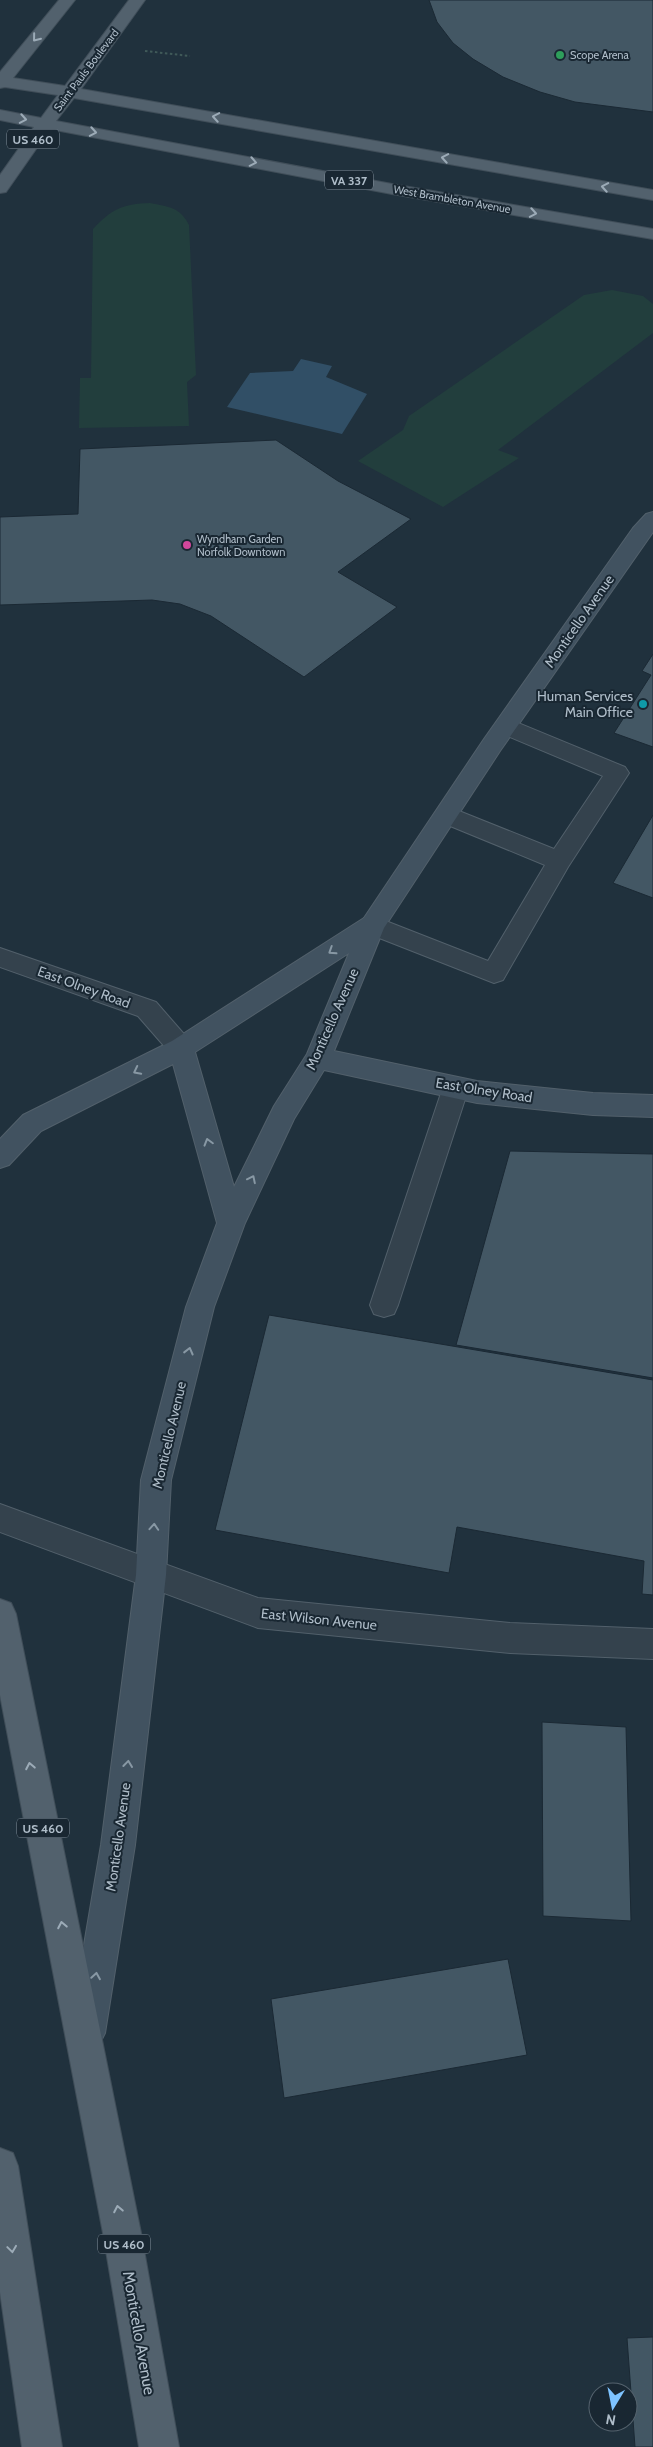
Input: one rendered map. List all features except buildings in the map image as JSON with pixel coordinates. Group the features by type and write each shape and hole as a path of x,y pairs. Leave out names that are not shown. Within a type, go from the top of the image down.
{"main road":[{"path":"1,82 67,0"},
{"name":"Saint Pauls Boulevard","path":"0,188 45,123 138,0"},
{"path":"1,82 69,91 653,195"},
{"name":"VA 337","path":"0,115 45,123"},
{"name":"West Brambleton Avenue","path":"45,123 392,189 653,234"},
{"name":"Monticello Avenue","path":"86,2042 118,1845 150,1575 156,1480 200,1307 231,1222 283,1114 318,1058 373,925 506,726 649,530"},
{"name":"Monticello Avenue","path":"0,1157 32,1123 181,1048 373,925"},
{"path":"181,1048 231,1222"},
{"name":"East Olney Road","path":"318,1058 477,1092 593,1104 653,1106"},
{"name":"Monticello Avenue","path":"0,1614 86,2042 122,2233 159,2447"},
{"path":"0,2166 40,2443"}],"street":[{"path":"373,925 494,973 559,861 617,773 506,726"},
{"path":"446,815 559,861"},
{"name":"East Olney Road","path":"0,957 147,1009 181,1048"},
{"path":"384,1305 456,1087"},
{"name":"East Wilson Avenue","path":"0,1518 150,1575 258,1613 510,1638 653,1644"}],"path":[{"path":"145,51 190,56"}],"green space":[{"path":"150,203 178,211 189,225 196,375 187,382 189,426 79,428 80,378 91,378 93,229 118,209 125,206"},
{"path":"612,290 643,296 653,304 653,333 498,450 519,458 443,507 358,461 403,430 409,416 584,295"}],"water":[{"path":"301,359 332,366 326,377 367,394 342,434 227,407 250,373 293,371"}],"place":[{"name":"Scope Arena","path":"560,55"},
{"name":"Wyndham Garden Norfolk Downtown","path":"187,545"},
{"name":"Human Services Main Office","path":"643,704"}]}
